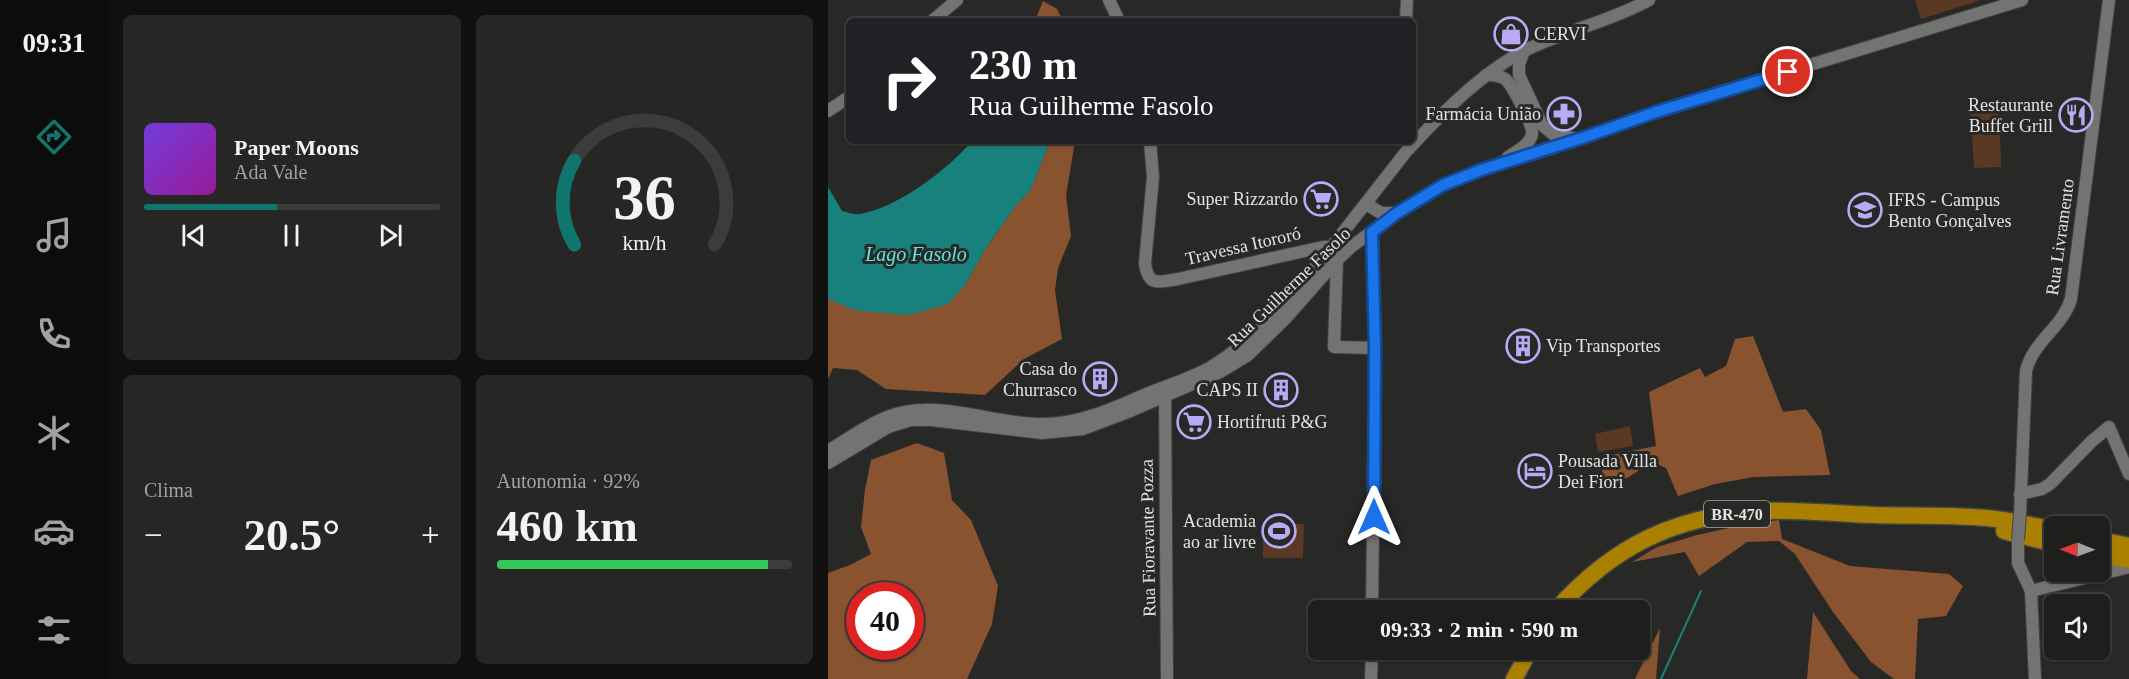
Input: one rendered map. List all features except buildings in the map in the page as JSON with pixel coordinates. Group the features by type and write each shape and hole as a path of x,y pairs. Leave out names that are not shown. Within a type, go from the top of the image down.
{"highway":[{"name":"BR-470","path":"1566,600 1585,580 1618,554 1645,538 1720,515 1760,511 1948,517 2001,520 2044,528"},
{"name":"BR-470","path":"1948,517 2044,541"},
{"path":"2110,542 2129,546"},
{"path":"2110,556 2129,560"},
{"path":"1514,679 1524,660"}],"main road":[{"path":"936,18 957,0"},
{"path":"1109,0 1118,18"},
{"path":"1406,18 1407,0"},
{"name":"Rua Guilherme Fasolo","path":"1418,132 1486,75 1524,51 1621,15 1649,0"},
{"path":"1497,165 1656,112 2022,0"},
{"name":"Rua Livramento","path":"2035,679 2031,591 2018,563 2026,371 2033,353 2066,313 2071,299 2109,0"},
{"path":"1524,51 1519,64 1519,75 1542,124 1554,135 1581,138"},
{"path":"1486,75 1499,76 1508,81 1532,130 1529,142 1497,165"},
{"path":"828,111 846,99"},
{"name":"Travessa Itororó","path":"1150,144 1153,177 1145,263 1150,279 1159,282 1178,279 1323,247 1333,255"},
{"name":"Rua Guilherme Fasolo","path":"828,463 888,427 911,420 931,420 1022,432 1059,433 1096,424 1165,392 1209,368 1246,343 1333,255 1405,147"},
{"name":"Rua Guilherme Fasolo","path":"1333,255 1443,185 1497,165"},
{"path":"1366,204 1381,213 1397,213"},
{"path":"1372,232 1375,348 1372,600"},
{"path":"1333,255 1334,347 1375,348"},
{"name":"Rua Guilherme Fasolo","path":"828,451 871,424 905,412 940,409 1019,423 1046,424 1071,422 1165,392"},
{"name":"Rua Fioravante Pozza","path":"1165,392 1167,679"},
{"path":"2020,494 2042,489 2050,484 2109,427 2129,474"},
{"path":"2031,591 2129,567"},
{"path":"1371,660 1371,679"}],"shaded area":[{"path":"1915,0 1981,0 1921,19"},
{"path":"1043,1 1057,9 1062,18 1036,18"},
{"path":"1999,102 2001,167 1974,168 1970,103"},
{"path":"1049,144 1074,144 1066,195 1071,236 1058,268 1055,290 1062,339 1024,359 985,395 886,389 857,370 833,368 828,379 828,299 904,315 965,285 984,251 1014,208 1031,189"},
{"path":"1753,336 1783,412 1806,409 1821,430 1830,475 1754,477 1715,484 1678,496 1666,468 1652,462 1627,478 1602,480 1602,457 1656,446 1649,392 1700,368 1705,377 1726,366 1735,339"},
{"path":"1630,426 1633,446 1598,452 1595,434"},
{"path":"917,443 944,453 952,500 971,520 998,586 992,624 967,679 828,679 828,573 871,554 861,527 871,460"},
{"path":"1779,520 1782,539 1850,566 1949,574 1963,586 1946,616 1918,619 1915,679 1894,679 1871,662 1833,612 1795,554 1779,541 1747,542 1699,576 1685,552 1632,562 1657,547 1697,535 1747,524"},
{"path":"1263,523 1304,524 1303,558 1263,558"},
{"path":"1813,612 1851,671 1860,679 1807,679"},
{"path":"1660,628 1656,679 1635,679 1644,660 1650,660 1650,648"}],"water":[{"name":"Lago Fasolo","path":"969,144 1049,144 1031,189 1014,208 984,251 965,285 948,304 904,315 854,310 828,299 828,187 842,211 858,214 875,210 921,186"}],"waterway":[{"path":"1661,679 1701,591"}],"place":[{"name":"CERVI","path":"1511,34"},
{"name":"Farmácia União","path":"1564,114"},
{"name":"Restaurante Buffet Grill","path":"2076,115"},
{"name":"Super Rizzardo","path":"1321,199"},
{"name":"IFRS - Campus Bento Gonçalves","path":"1865,210"},
{"name":"Vip Transportes","path":"1523,346"},
{"name":"Casa do Churrasco","path":"1100,379"},
{"name":"CAPS II","path":"1281,390"},
{"name":"Hortifruti P&G","path":"1194,422"},
{"name":"Pousada Villa Dei Fiori","path":"1535,471"},
{"name":"Academia ao ar livre","path":"1279,531"}],"route":[{"path":"1374,517 1375,348 1372,232 1397,213 1443,185 1481,170 1656,112 1788,72"}]}
